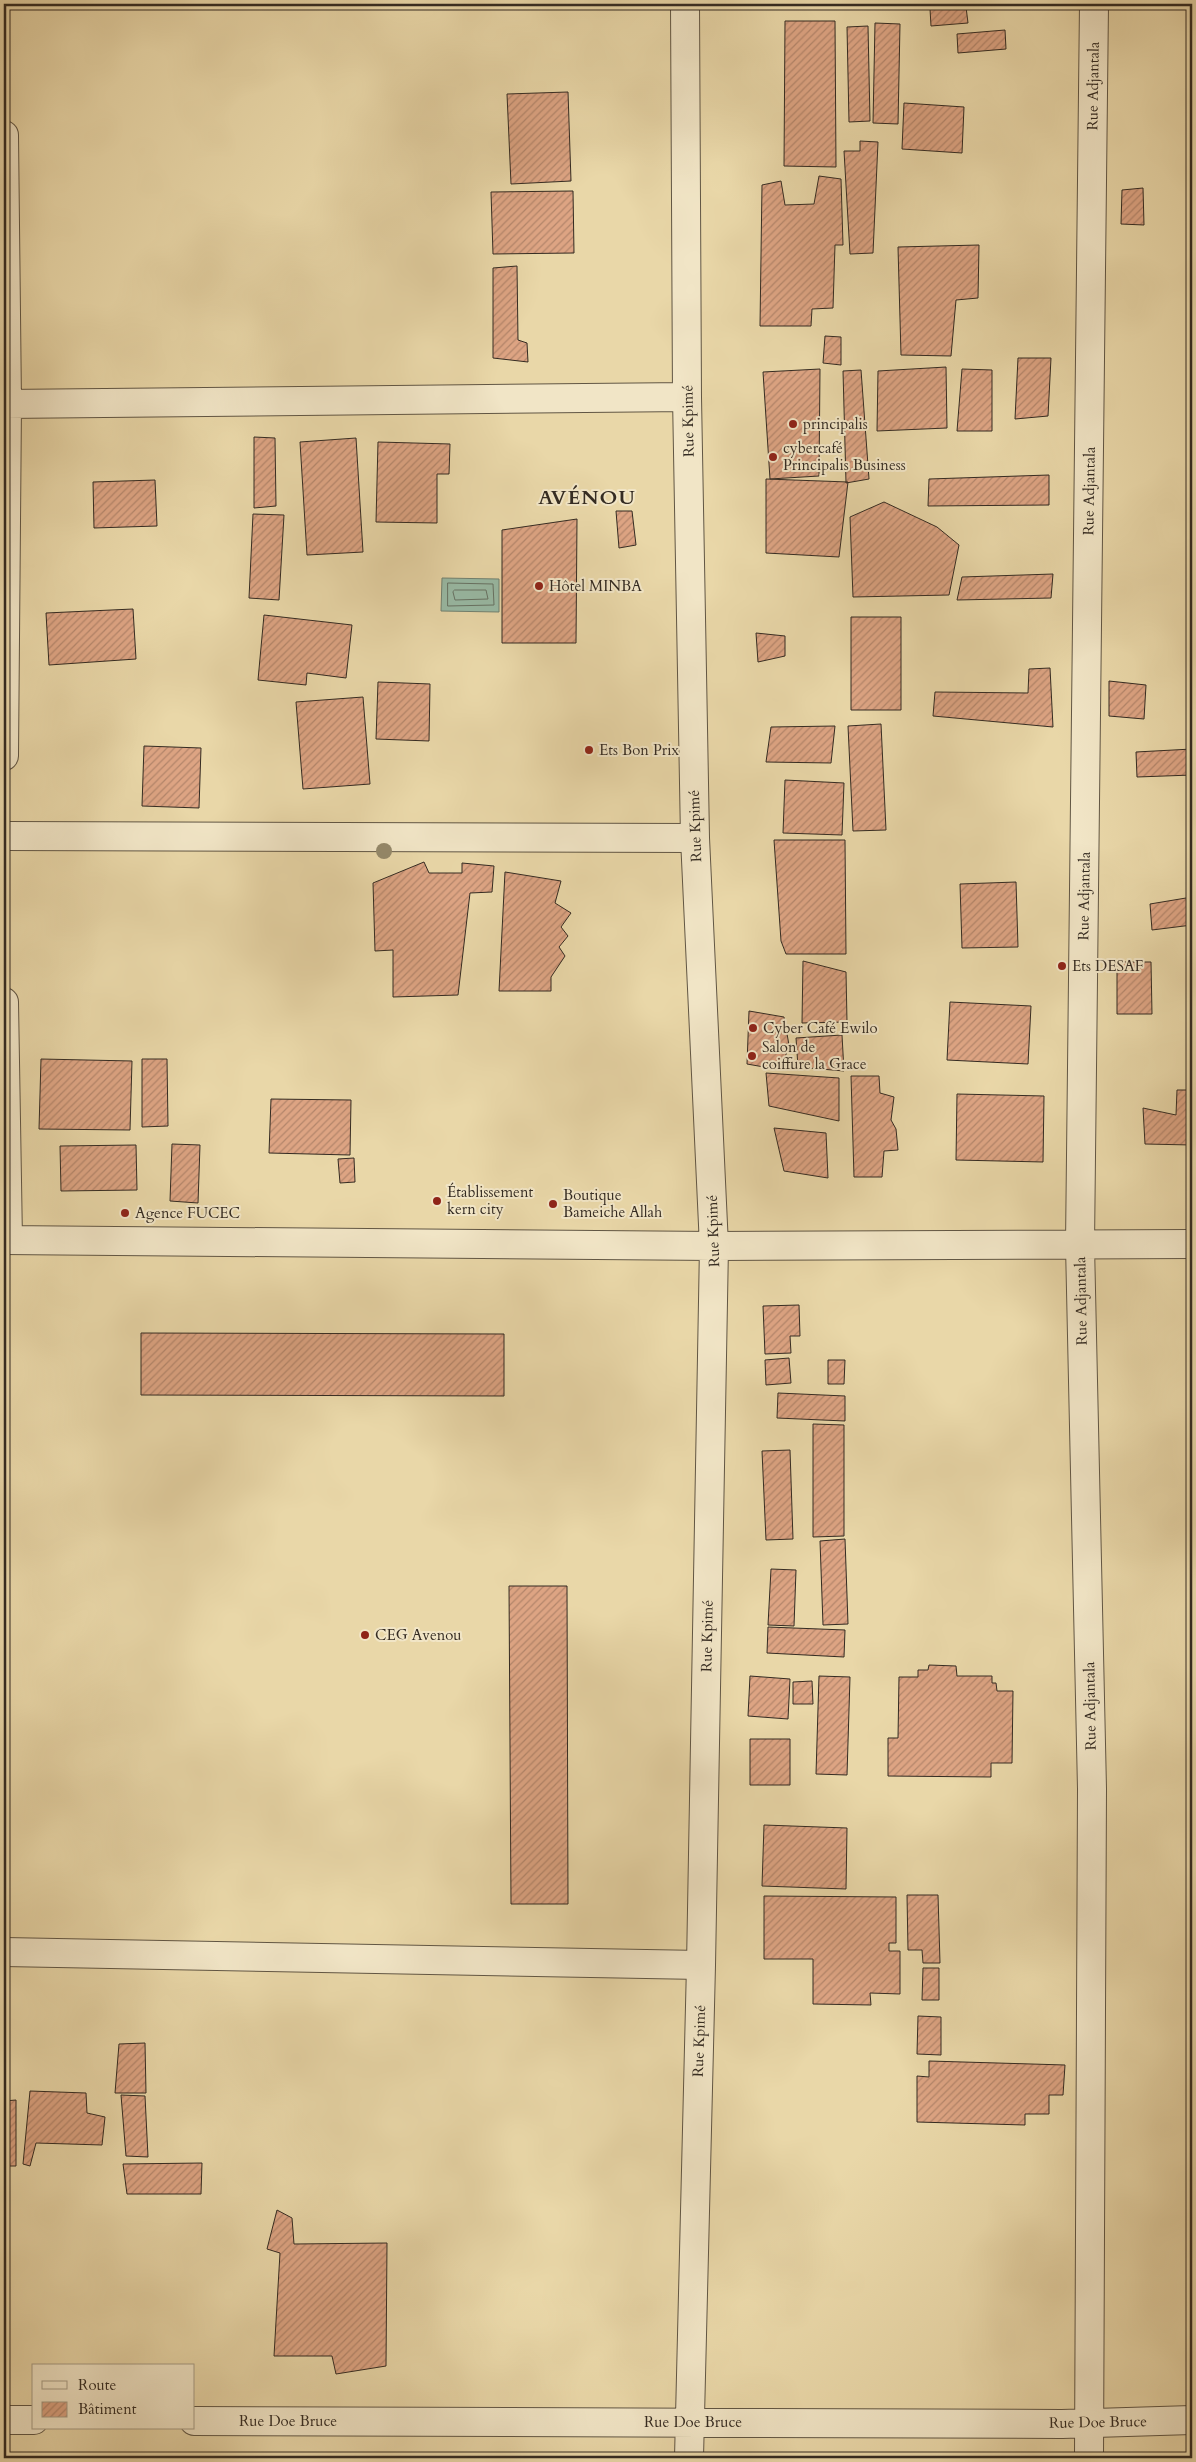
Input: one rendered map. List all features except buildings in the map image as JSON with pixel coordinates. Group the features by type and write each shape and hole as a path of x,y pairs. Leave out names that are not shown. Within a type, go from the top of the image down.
{"street":[{"name":"Rue Kpimé","path":"685,4 687,397 695,838 714,1246 701,1965 688,2422 689,2458"},
{"name":"Rue Adjantala","path":"1089,2458 1092,1789 1080,1245 1094,4"},
{"path":"4,135 6,404 6,680 4,756"},
{"path":"6,404 687,397"},
{"path":"4,836 695,838"},
{"path":"4,1002 6,1240 714,1246 1192,1244"},
{"path":"4,1952 701,1965"},
{"name":"Rue Doe Bruce","path":"195,2421 1088,2424 1192,2420"}],"water":[{"path":"442,578 499,579 499,612 441,611"}],"place":[{"name":"principalis","path":"793,424"},
{"name":"cybercafé Principalis Business","path":"773,457"},
{"name":"Hôtel MINBA","path":"539,586"},
{"name":"Ets Bon Prix","path":"589,750"},
{"name":"Ets DESAF","path":"1062,966"},
{"name":"Cyber Café Ewilo","path":"753,1028"},
{"name":"Salon de coiffure la Grace","path":"752,1056"},
{"name":"Établissement kern city","path":"437,1201"},
{"name":"Boutique Bameiche Allah","path":"553,1204"},
{"name":"Agence FUCEC","path":"125,1213"},
{"name":"CEG Avenou","path":"365,1635"}],"district":[{"name":"AVÉNOU","path":"587,497"}]}
